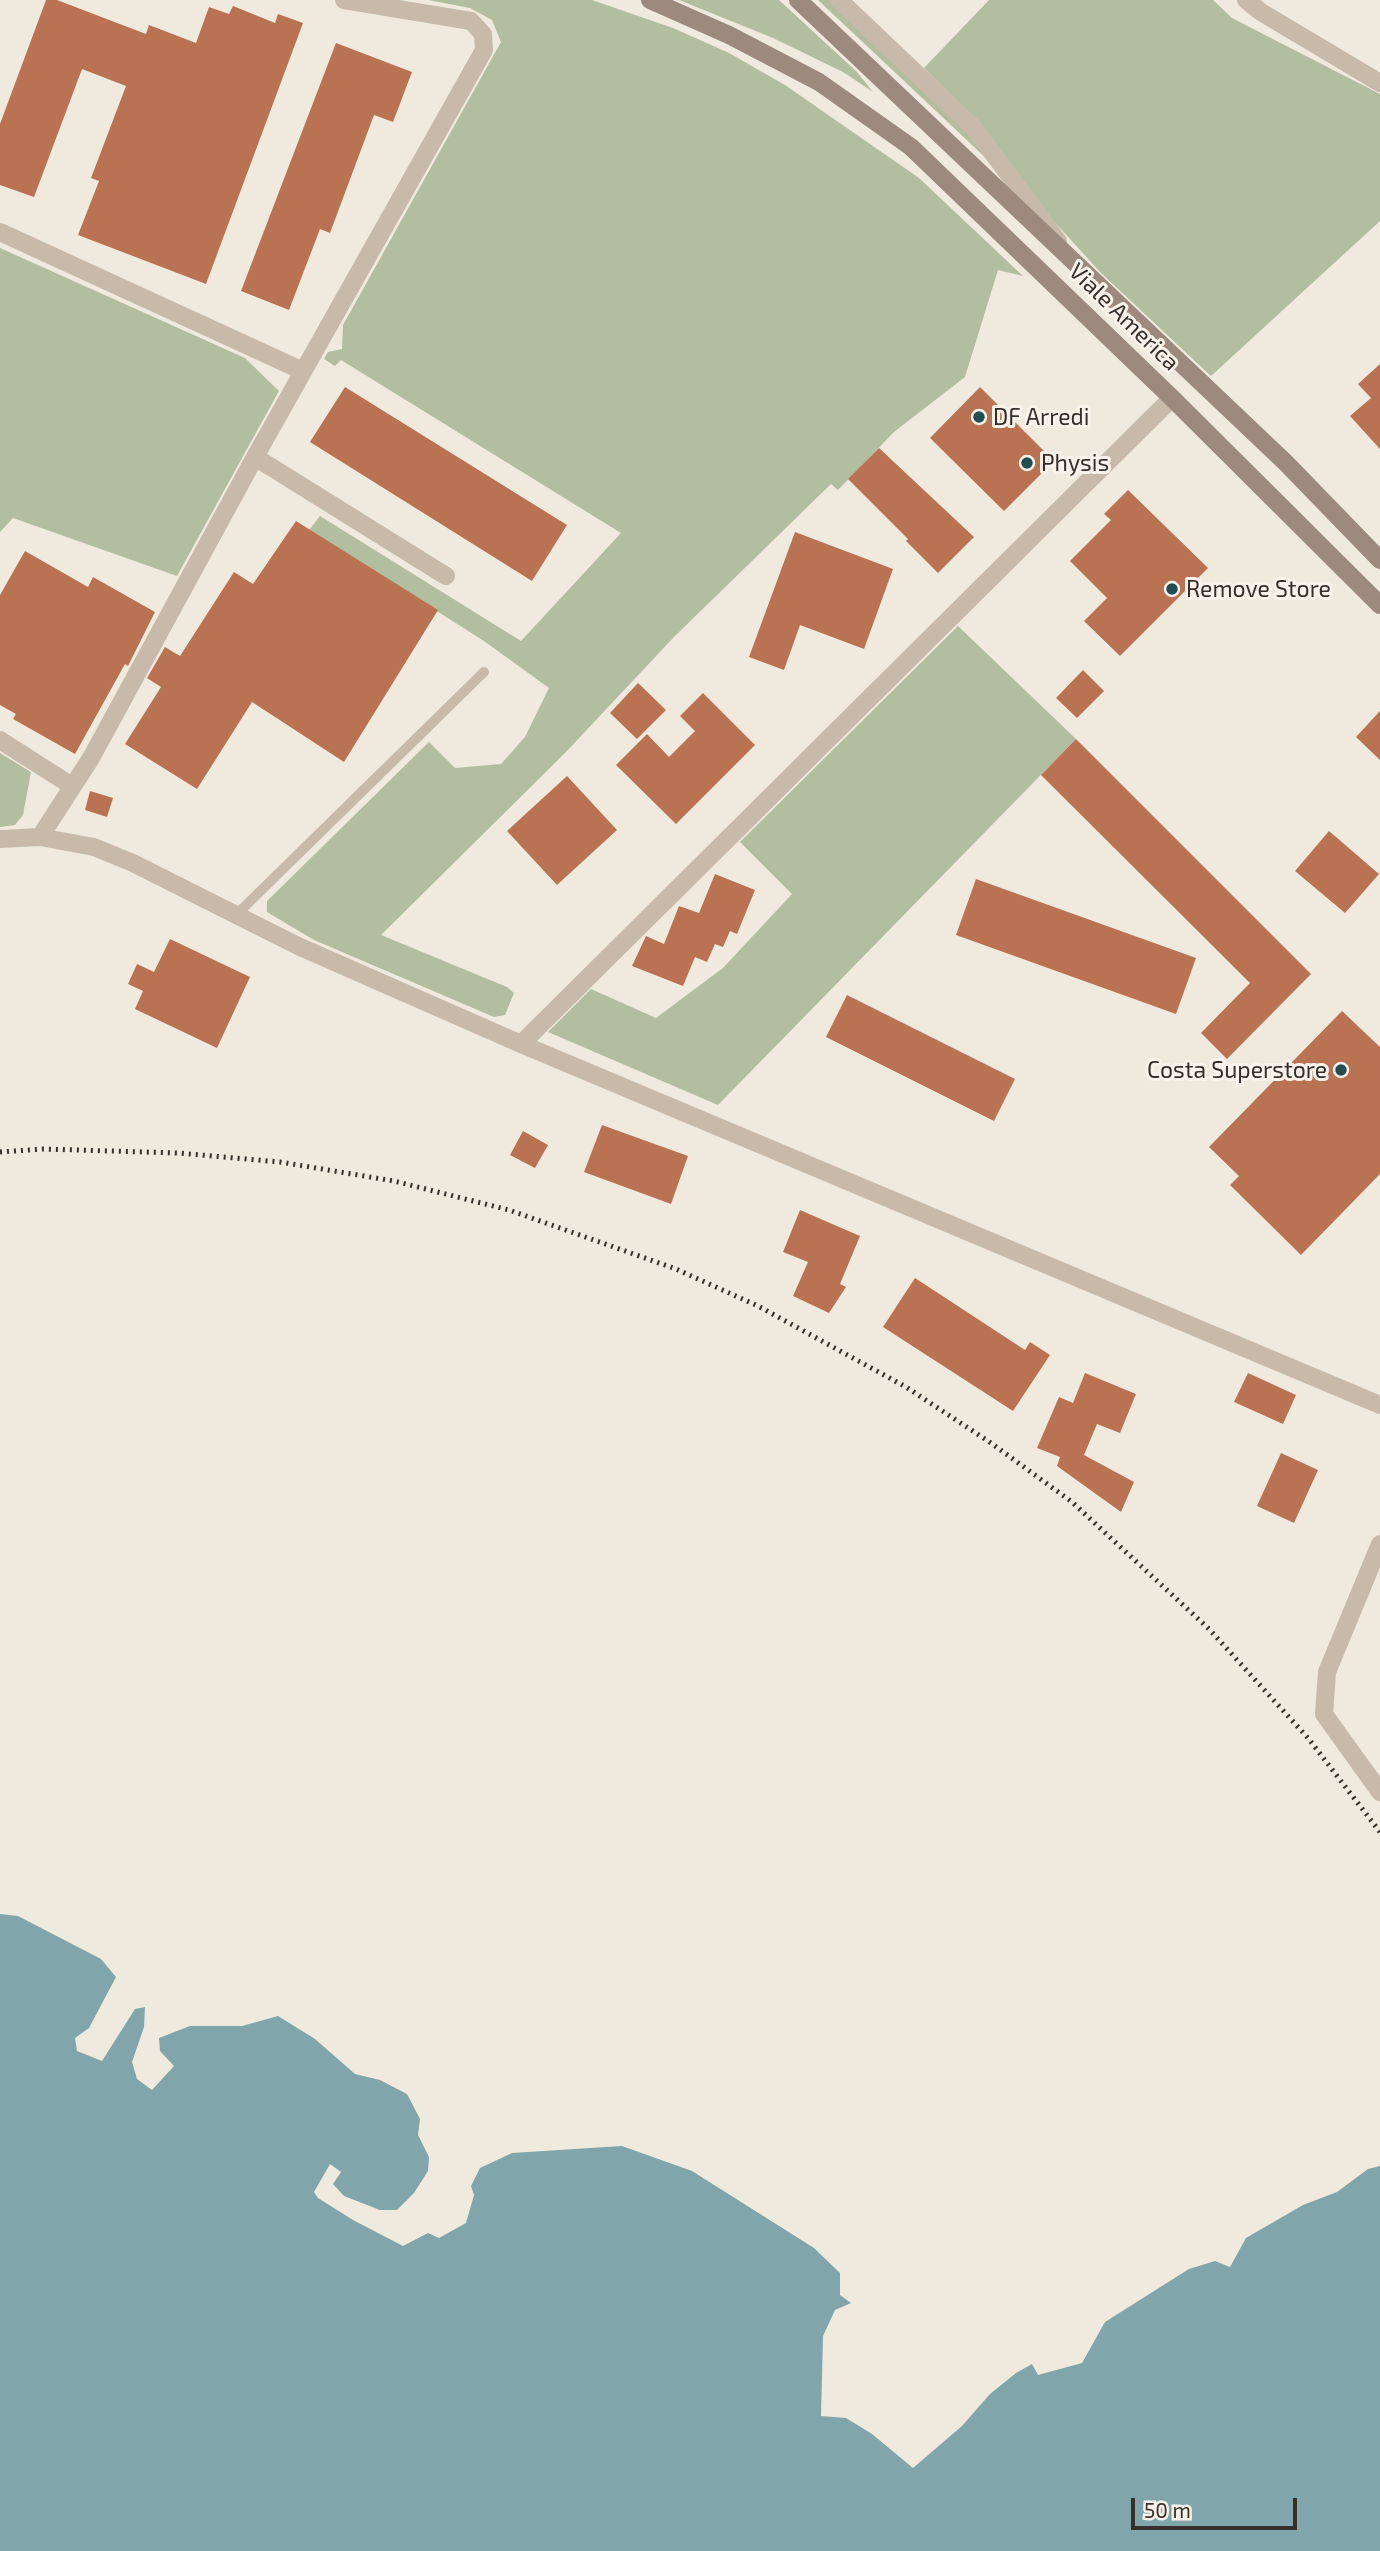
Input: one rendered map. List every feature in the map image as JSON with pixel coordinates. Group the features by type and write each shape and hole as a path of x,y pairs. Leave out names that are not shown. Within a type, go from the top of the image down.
{"main road":[{"name":"Viale America","path":"650,0 729,35 818,82 911,147 1172,398 1380,605"},
{"name":"Viale America","path":"799,0 1286,463 1380,560"}],"street":[{"path":"40,837 92,758 255,457 484,50 483,34 471,21 344,0"},
{"path":"839,0 974,128 1074,264"},
{"path":"1247,0 1261,12 1380,83"},
{"path":"0,232 303,371"},
{"path":"521,1044 1172,398"},
{"path":"255,457 446,576"},
{"path":"0,740 72,786"},
{"path":"0,839 40,837 94,847 133,863 298,946 521,1044 1380,1405"},
{"path":"1380,1544 1327,1672 1325,1714 1380,1792"}],"lane":[{"path":"236,915 484,672"}],"green space":[{"path":"428,0 592,0 673,28 729,53 785,85 919,178 1023,276 998,270 965,377 894,432 838,490 831,484 674,637 565,753 381,935 507,987 514,993 505,1015 494,1017 314,940 267,912 267,901 429,742 455,768 501,764 525,737 549,688 484,641 309,530 320,516 521,641 621,533 341,360 335,366 324,359 328,352 342,349 343,325 501,42 492,20 470,8"},
{"path":"679,0 779,0 857,72 873,92 843,72 773,38"},
{"path":"818,0 830,0 966,129 988,160"},
{"path":"989,0 1213,0 1232,18 1380,94 1380,221 1211,376 1101,273 1050,217 981,124 924,68"},
{"path":"0,248 245,358 279,391 177,576 13,518 0,532"},
{"path":"958,626 1076,739 718,1105 548,1032 591,989 656,1018 723,968 792,894 740,842"},
{"path":"0,753 31,772 23,815 15,825 0,827"}],"water":[{"path":"0,1914 18,1916 101,1959 116,1977 89,2028 75,2038 77,2051 102,2061 135,2009 145,2007 144,2027 132,2062 137,2079 152,2090 174,2066 160,2051 159,2038 190,2026 242,2026 278,2016 315,2039 355,2074 380,2080 407,2094 420,2119 418,2135 429,2157 428,2171 414,2193 397,2210 380,2210 344,2196 333,2184 341,2172 330,2164 314,2192 318,2198 353,2220 403,2246 428,2233 439,2238 466,2223 474,2195 471,2186 480,2168 512,2153 622,2146 692,2171 814,2248 840,2273 840,2295 851,2303 835,2310 823,2336 821,2416 846,2418 872,2434 913,2468 962,2426 990,2394 1016,2373 1032,2364 1038,2375 1082,2363 1105,2322 1189,2269 1215,2261 1230,2267 1246,2238 1303,2205 1337,2192 1368,2169 1380,2166 1380,2551 0,2551"}],"building":[{"path":"46,0 57,0 146,34 149,25 196,43 209,7 229,14 233,6 275,23 278,14 303,23 206,284 78,235 99,181 91,178 126,86 82,69 34,197 0,185 0,124"},
{"path":"336,43 412,72 393,122 374,115 330,233 320,229 289,310 241,291"},
{"path":"1380,364 1380,449 1350,416 1371,398 1358,384"},
{"path":"345,387 567,525 532,581 310,442"},
{"path":"980,387 1054,461 1004,511 930,438"},
{"path":"879,448 974,537 938,573 848,479"},
{"path":"1128,490 1208,568 1120,656 1084,621 1107,598 1070,561 1111,520 1104,514"},
{"path":"296,521 438,610 344,762 252,702 197,789 125,744 161,687 147,678 165,647 180,656 234,572 253,584"},
{"path":"795,532 893,569 864,649 800,625 784,670 749,657"},
{"path":"25,551 88,587 93,577 155,612 128,666 125,664 75,754 13,719 16,714 0,705 0,595"},
{"path":"1083,670 1104,691 1077,718 1056,698"},
{"path":"638,683 666,710 637,739 610,713"},
{"path":"703,693 755,745 676,824 616,765 647,734 669,757 695,731 680,716"},
{"path":"1380,711 1380,760 1356,737"},
{"path":"1076,739 1311,974 1227,1059 1201,1033 1250,983 1041,775"},
{"path":"567,776 617,830 557,885 507,831"},
{"path":"90,791 113,798 107,817 85,810"},
{"path":"1329,831 1379,874 1345,913 1295,871"},
{"path":"715,874 755,890 737,934 730,931 723,947 715,944 707,962 695,957 683,986 632,966 646,936 664,944 679,906 699,913"},
{"path":"976,879 1196,958 1176,1014 956,935"},
{"path":"170,939 250,977 217,1048 135,1009 143,991 128,984 137,964 154,972"},
{"path":"847,995 1015,1079 994,1121 826,1037"},
{"path":"1342,1011 1380,1047 1380,1174 1301,1255 1230,1185 1239,1176 1209,1147"},
{"path":"602,1125 688,1156 671,1204 584,1172"},
{"path":"523,1131 548,1145 535,1168 510,1155"},
{"path":"800,1210 860,1236 840,1284 846,1287 829,1313 793,1296 808,1262 783,1252"},
{"path":"915,1278 1025,1350 1030,1342 1050,1355 1013,1411 883,1327"},
{"path":"1085,1373 1136,1394 1120,1433 1097,1424 1084,1455 1134,1482 1121,1512 1057,1466 1060,1457 1037,1448 1059,1397 1073,1403"},
{"path":"1248,1373 1296,1395 1283,1424 1234,1402"},
{"path":"1281,1453 1318,1470 1294,1523 1257,1506"}],"railway":[{"path":"0,1152 43,1149 178,1153 280,1162 394,1181 509,1210 676,1269 758,1306 906,1387 991,1443 1072,1502 1209,1629 1308,1738 1380,1832"}],"place":[{"name":"DF Arredi","path":"979,417"},
{"name":"Physis","path":"1027,463"},
{"name":"Remove Store","path":"1172,589"},
{"name":"Costa Superstore","path":"1341,1070"}]}
